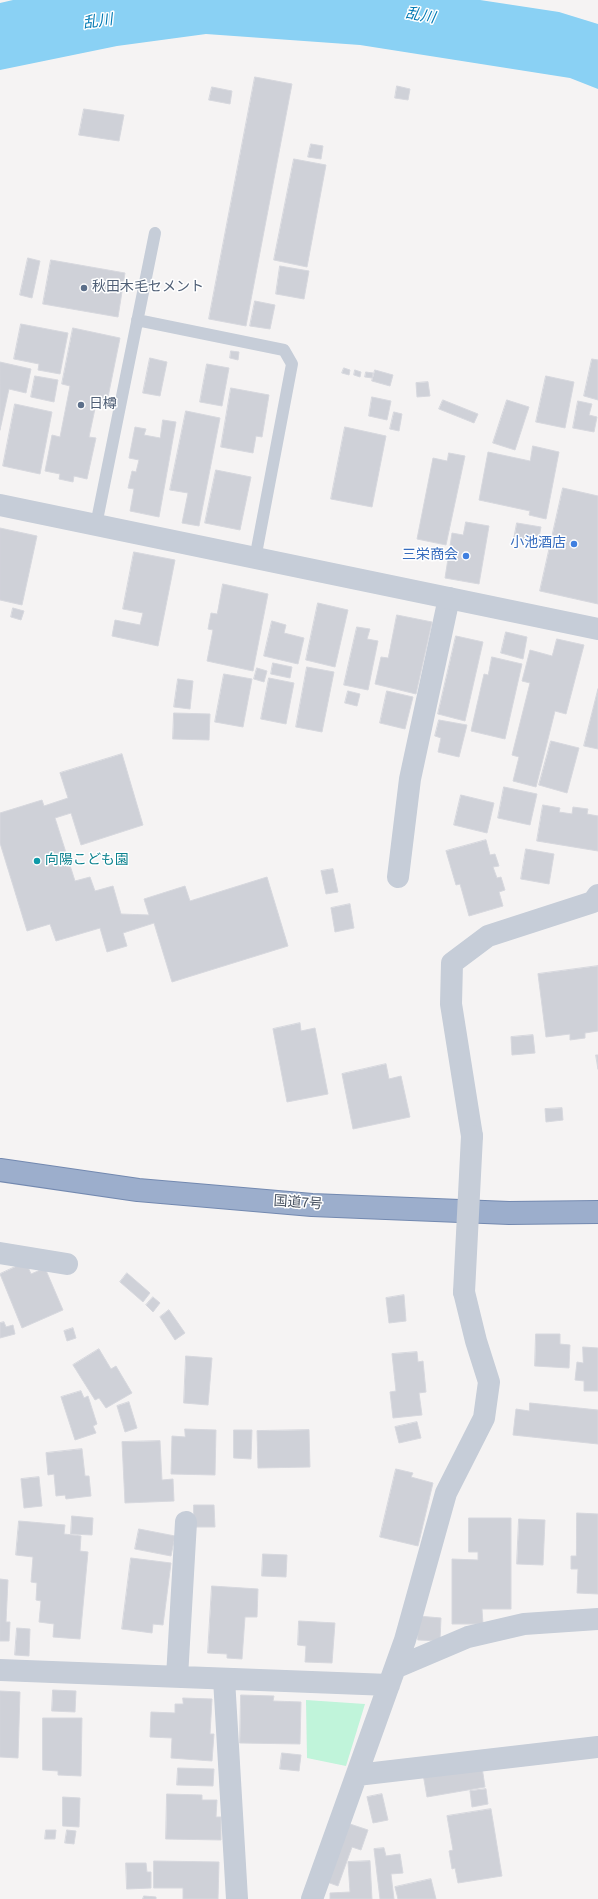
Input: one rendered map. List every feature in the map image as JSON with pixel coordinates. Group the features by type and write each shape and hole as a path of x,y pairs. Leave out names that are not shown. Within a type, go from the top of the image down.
{"highway":[{"name":"国道7号","path":"0,1170 138,1190 312,1206 509,1212 598,1212"}],"street":[{"path":"0,505 598,629"},
{"path":"398,877 410,779 449,598"},
{"path":"312,1899 404,1640 446,1493 484,1418 489,1382 476,1341 464,1292 472,1136 451,1004 452,963 488,936 593,902 598,895"},
{"path":"0,1253 67,1264"},
{"path":"176,1677 186,1522"},
{"path":"0,1670 224,1679 392,1676 468,1637 524,1624 598,1619"},
{"path":"224,1679 237,1899"},
{"path":"357,1774 598,1748"}],"lane":[{"path":"96,525 155,234"},
{"path":"137,320 284,350 292,364 255,559"}],"green space":[{"path":"306,1700 365,1704 346,1766 307,1758"}],"water":[{"name":"乱川","path":"13,0 480,0 559,12 598,24 598,89 570,78 360,45 206,34 117,46 0,70 0,3"}],"building":[{"path":"255,77 292,84 246,326 209,319"},
{"path":"397,86 410,89 408,100 395,98"},
{"path":"212,87 232,91 230,104 209,100"},
{"path":"84,109 124,115 119,141 79,135"},
{"path":"311,144 323,146 321,159 308,157"},
{"path":"294,159 326,165 307,267 274,260"},
{"path":"28,258 40,261 32,298 20,295"},
{"name":"秋田木毛セメント","path":"51,260 125,273 118,317 43,304"},
{"path":"280,266 309,271 304,299 276,294"},
{"path":"255,301 275,305 270,329 250,326"},
{"path":"21,324 68,333 60,374 38,370 39,364 14,359"},
{"name":"日樽","path":"73,328 120,338 106,407 96,404 89,437 96,438 87,479 74,476 73,482 59,479 60,474 45,471 52,435 60,437 70,386 62,384"},
{"path":"231,351 239,352 238,360 230,358"},
{"path":"150,358 167,362 160,396 143,393"},
{"path":"592,359 598,360 598,400 584,396"},
{"path":"0,362 31,369 26,393 9,389 0,430"},
{"path":"207,364 229,368 222,406 200,402"},
{"path":"344,368 350,370 349,375 342,373"},
{"path":"355,370 361,372 360,377 354,375"},
{"path":"375,370 393,375 390,386 372,381"},
{"path":"366,372 373,373 372,378 365,377"},
{"path":"35,376 58,380 54,402 31,397"},
{"path":"546,376 574,382 565,428 536,422"},
{"path":"428,382 430,396 417,397 416,383"},
{"path":"231,388 269,395 262,437 256,436 253,453 221,447"},
{"path":"372,397 391,401 387,420 369,416"},
{"path":"443,400 478,414 474,423 439,409"},
{"path":"507,400 529,407 515,450 493,443"},
{"path":"578,401 592,404 589,415 597,417 594,432 573,428"},
{"path":"15,404 52,412 40,474 3,466"},
{"path":"186,411 220,418 199,526 182,523 188,493 170,490"},
{"path":"394,412 402,414 399,431 390,429"},
{"path":"163,420 176,422 159,517 130,511 134,489 128,488 132,471 136,472 139,460 129,458 135,427 146,429 144,435 160,438"},
{"path":"345,427 386,436 372,507 331,499"},
{"path":"533,446 559,452 546,519 529,515 530,511 479,500 488,452 530,461"},
{"path":"449,453 465,456 446,545 417,539 433,458 447,461"},
{"path":"216,470 251,477 240,530 205,523"},
{"name":"小池酒店","path":"563,488 598,496 598,604 540,591"},
{"name":"三栄商会","path":"466,522 489,526 479,584 445,578 452,533 463,535"},
{"path":"517,523 541,527 538,543 514,539"},
{"path":"0,528 37,536 22,605 0,600"},
{"path":"134,552 175,560 158,646 112,636 115,620 140,625 143,613 123,609"},
{"path":"223,584 268,594 253,671 207,661 213,630 208,629 211,613 217,614"},
{"path":"318,603 348,610 335,667 306,660"},
{"path":"13,608 24,611 21,620 11,617"},
{"path":"397,615 432,622 416,694 375,684 381,657 388,658"},
{"path":"272,621 286,625 284,633 304,638 298,664 264,656"},
{"path":"357,627 370,629 367,639 378,641 368,690 344,685"},
{"path":"506,632 527,637 523,659 501,653"},
{"path":"456,636 483,642 465,721 438,714"},
{"path":"557,639 584,645 566,714 555,711 536,787 513,781 519,757 512,755 530,683 522,681 530,650 552,656"},
{"path":"492,657 522,664 505,739 471,731 484,674 488,675"},
{"path":"273,663 292,667 290,678 271,674"},
{"path":"307,667 334,672 322,732 296,727"},
{"path":"257,668 267,671 264,682 254,679"},
{"path":"224,674 252,679 243,727 215,722"},
{"path":"269,678 294,683 286,724 261,719"},
{"path":"178,679 193,681 190,709 174,707"},
{"path":"598,689 598,749 584,746"},
{"path":"348,691 360,694 357,706 345,703"},
{"path":"387,691 413,697 405,729 380,723"},
{"path":"174,713 210,714 209,740 173,739"},
{"path":"439,720 467,725 459,757 438,752 441,738 435,736"},
{"path":"551,741 579,748 567,793 539,785"},
{"name":"向陽こども園","path":"122,754 143,825 81,845 71,813 55,818 75,881 90,877 95,891 113,886 121,914 149,915 144,899 185,886 190,901 267,877 288,946 172,982 154,923 123,933 127,946 107,952 100,928 56,941 50,924 27,931 0,843 0,813 42,800 44,806 68,798 60,773"},
{"path":"504,787 537,794 530,825 498,818"},
{"path":"461,795 494,803 487,833 454,825"},
{"path":"543,805 560,808 559,812 572,814 573,807 588,809 587,814 598,816 598,851 537,841"},
{"path":"486,840 490,855 495,854 499,866 493,867 497,878 501,877 505,890 499,892 503,906 469,916 460,884 456,885 446,851"},
{"path":"526,849 554,854 549,884 521,879"},
{"path":"333,869 338,892 326,894 321,871"},
{"path":"350,904 354,928 335,932 331,908"},
{"path":"598,966 598,1031 585,1033 585,1038 570,1040 570,1034 546,1037 538,974"},
{"path":"300,1023 301,1031 315,1028 328,1094 287,1102 273,1029"},
{"path":"533,1035 535,1053 512,1055 511,1037"},
{"path":"596,1055 598,1055 598,1069"},
{"path":"386,1064 389,1079 401,1076 410,1117 353,1129 342,1074"},
{"path":"562,1108 563,1120 546,1122 545,1109"},
{"path":"26,1262 31,1274 45,1268 63,1310 22,1328 0,1274"},
{"path":"127,1273 150,1293 143,1302 120,1282"},
{"path":"404,1295 406,1321 389,1323 386,1298"},
{"path":"153,1297 160,1303 153,1312 146,1305"},
{"path":"169,1310 185,1333 175,1340 160,1317"},
{"path":"4,1322 6,1327 13,1325 15,1334 0,1338 0,1323"},
{"path":"73,1328 76,1338 67,1341 64,1331"},
{"path":"536,1334 560,1334 560,1344 570,1345 569,1368 535,1366"},
{"path":"583,1347 598,1348 598,1391 584,1391 584,1381 575,1380 577,1362 583,1363"},
{"path":"99,1349 111,1369 116,1366 132,1393 106,1408 99,1398 95,1400 73,1365"},
{"path":"417,1352 418,1362 423,1361 426,1392 419,1393 422,1415 393,1418 390,1392 396,1391 392,1354"},
{"path":"186,1356 212,1358 208,1405 184,1403"},
{"path":"81,1391 84,1398 88,1396 97,1424 93,1426 96,1433 75,1440 61,1397"},
{"path":"129,1402 137,1428 125,1432 117,1406"},
{"path":"530,1403 598,1410 598,1444 513,1435 516,1409 529,1411"},
{"path":"417,1422 421,1438 399,1443 395,1427"},
{"path":"185,1429 216,1430 215,1475 171,1474 172,1436 185,1437"},
{"path":"234,1430 252,1430 251,1459 234,1458"},
{"path":"309,1430 310,1467 258,1468 257,1431"},
{"path":"160,1441 162,1480 173,1479 174,1501 125,1503 122,1442"},
{"path":"82,1449 85,1476 89,1476 91,1496 66,1499 65,1495 56,1496 54,1474 48,1475 46,1453"},
{"path":"396,1469 413,1473 411,1477 433,1483 418,1546 380,1537"},
{"path":"39,1477 42,1506 24,1508 21,1479"},
{"path":"194,1505 214,1505 215,1527 194,1527"},
{"path":"577,1513 598,1514 598,1594 577,1593 578,1569 571,1569 571,1556 576,1556"},
{"path":"72,1516 93,1518 92,1535 71,1534"},
{"path":"469,1518 511,1518 511,1609 482,1609 483,1624 452,1624 452,1559 478,1560 478,1552 469,1552"},
{"path":"519,1519 545,1520 543,1565 517,1564"},
{"path":"19,1521 65,1525 64,1534 81,1536 80,1551 88,1552 80,1639 53,1637 54,1624 39,1622 41,1601 36,1600 37,1583 31,1582 33,1557 16,1555"},
{"path":"139,1529 175,1536 171,1556 135,1549"},
{"path":"263,1554 287,1555 286,1577 262,1576"},
{"path":"131,1558 171,1563 163,1625 153,1624 152,1633 122,1629"},
{"path":"0,1579 8,1580 6,1622 10,1622 9,1641 0,1641"},
{"path":"212,1586 258,1589 257,1617 245,1617 242,1659 227,1658 227,1654 208,1653"},
{"path":"418,1616 441,1618 440,1641 418,1640"},
{"path":"299,1621 335,1623 332,1663 305,1662 306,1646 298,1645"},
{"path":"17,1628 30,1629 29,1656 15,1655"},
{"path":"53,1690 76,1691 75,1712 52,1711"},
{"path":"0,1691 20,1692 18,1758 0,1757"},
{"path":"241,1695 274,1696 273,1701 301,1702 300,1744 240,1743"},
{"path":"183,1698 212,1699 210,1734 214,1734 212,1761 171,1758 172,1738 150,1737 151,1712 175,1713 175,1704 183,1704"},
{"path":"43,1718 82,1718 81,1776 58,1775 58,1771 43,1770"},
{"path":"282,1753 301,1755 299,1771 280,1769"},
{"path":"482,1767 485,1787 427,1797 423,1774"},
{"path":"178,1768 214,1769 213,1786 177,1785"},
{"path":"486,1789 488,1804 472,1807 470,1791"},
{"path":"167,1794 202,1795 202,1800 217,1800 216,1817 221,1817 221,1840 166,1839"},
{"path":"382,1794 388,1820 373,1823 367,1797"},
{"path":"63,1797 80,1798 79,1827 63,1826"},
{"path":"491,1809 502,1876 458,1883 455,1868 452,1869 449,1851 453,1850 447,1816"},
{"path":"347,1823 368,1830 361,1850 352,1847 338,1886 327,1882"},
{"path":"46,1830 56,1830 55,1839 45,1839"},
{"path":"67,1830 76,1831 74,1844 65,1843"},
{"path":"384,1848 386,1856 400,1854 403,1873 391,1874 394,1899 380,1899 374,1849"},
{"path":"154,1861 219,1862 218,1899 183,1899 183,1888 154,1888"},
{"path":"370,1861 372,1899 330,1899 330,1893 350,1892 348,1862"},
{"path":"126,1863 146,1863 147,1872 151,1872 151,1888 127,1889"},
{"path":"431,1879 436,1899 398,1899 395,1887"},
{"path":"144,1896 156,1897 156,1899 143,1899"}],"place":[{"name":"秋田木毛セメント","path":"84,288"},
{"name":"日樽","path":"81,405"},
{"name":"小池酒店","path":"574,544"},
{"name":"三栄商会","path":"466,556"},
{"name":"向陽こども園","path":"37,861"}]}
